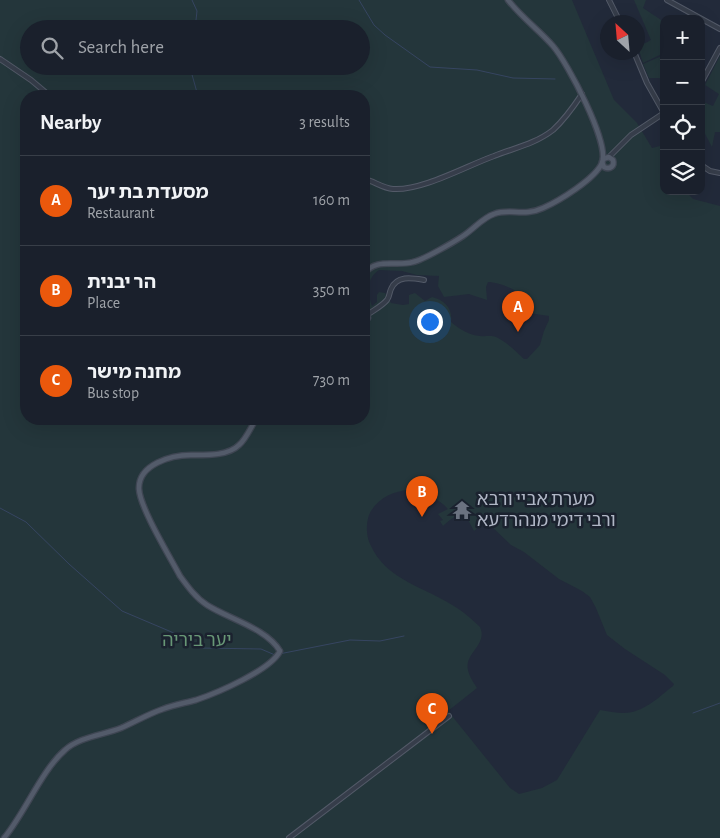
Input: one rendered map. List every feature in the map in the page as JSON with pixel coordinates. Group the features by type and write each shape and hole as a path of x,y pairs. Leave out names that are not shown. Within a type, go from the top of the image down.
{"main road":[{"path":"508,0 554,47 582,94 602,144 605,160 610,168 614,161 605,160"},
{"path":"370,267 375,264 413,262 462,237 483,220 494,214 503,212 526,214 542,208 585,182 605,160"},
{"path":"4,838 53,763 65,749 121,728 164,708 198,699 223,689 261,670 278,656 280,651 269,639 235,618 208,606 188,587 180,576 142,503 139,489 140,481 146,471 162,461 182,455 218,454 239,445 252,425"}],"street":[{"path":"609,0 616,15"},
{"path":"667,0 720,29"},
{"path":"705,76 720,48"},
{"path":"0,59 20,73"},
{"path":"637,60 647,83 660,106"},
{"path":"24,75 43,90"},
{"path":"370,182 393,189 413,186 441,178 492,156 522,147 553,130 582,94"},
{"path":"605,160 631,134 660,116"},
{"path":"614,161 618,148"},
{"path":"705,168 720,173"},
{"path":"370,313 389,298 390,290 401,280 407,278 424,280"},
{"path":"289,838 448,716"}],"green space":[{"name":"יער ביריה","path":"0,0 572,0 614,100 637,123 652,148 660,146 660,195 689,195 693,199 720,206 720,838 0,838","holes":["409,490 425,494 448,509 438,514 443,520 440,521 443,526 454,517 460,515 467,518 474,531 484,523 488,523 511,545 524,552 559,579 590,597 607,635 665,675 674,684 650,704 638,710 624,713 600,710 557,780 542,788 519,794 510,788 448,711 477,688 469,675 468,664 481,639 480,627 457,608 396,575 377,557 370,544 367,522 376,504 391,494 403,491"]},
{"path":"634,0 646,0 643,8 660,19 660,55 643,63 642,60 645,60 645,43 651,40 645,26 645,15 640,15"},
{"path":"720,56 720,132 715,132 712,147 705,134 705,103 713,106 719,94 705,85"},
{"path":"660,57 660,78 649,78 643,64"}],"waterway":[{"path":"192,0 197,11 196,20"},
{"path":"359,0 374,25 430,67 477,70 513,78 555,79"},
{"path":"192,75 196,90"},
{"path":"0,508 26,522 69,564 122,611 181,636 200,648 261,649 275,655"},
{"path":"279,654 350,640 380,641 404,636"},
{"path":"693,713 720,703"}],"place":[{"name":"מסעדת בת יער","path":"518,332"},
{"name":"מערת אביי ורבא ורבי דימי מנהרדעא","path":"462,510"},
{"name":"הר יבנית","path":"422,517"},
{"name":"מחנה מישר","path":"432,734"}]}
